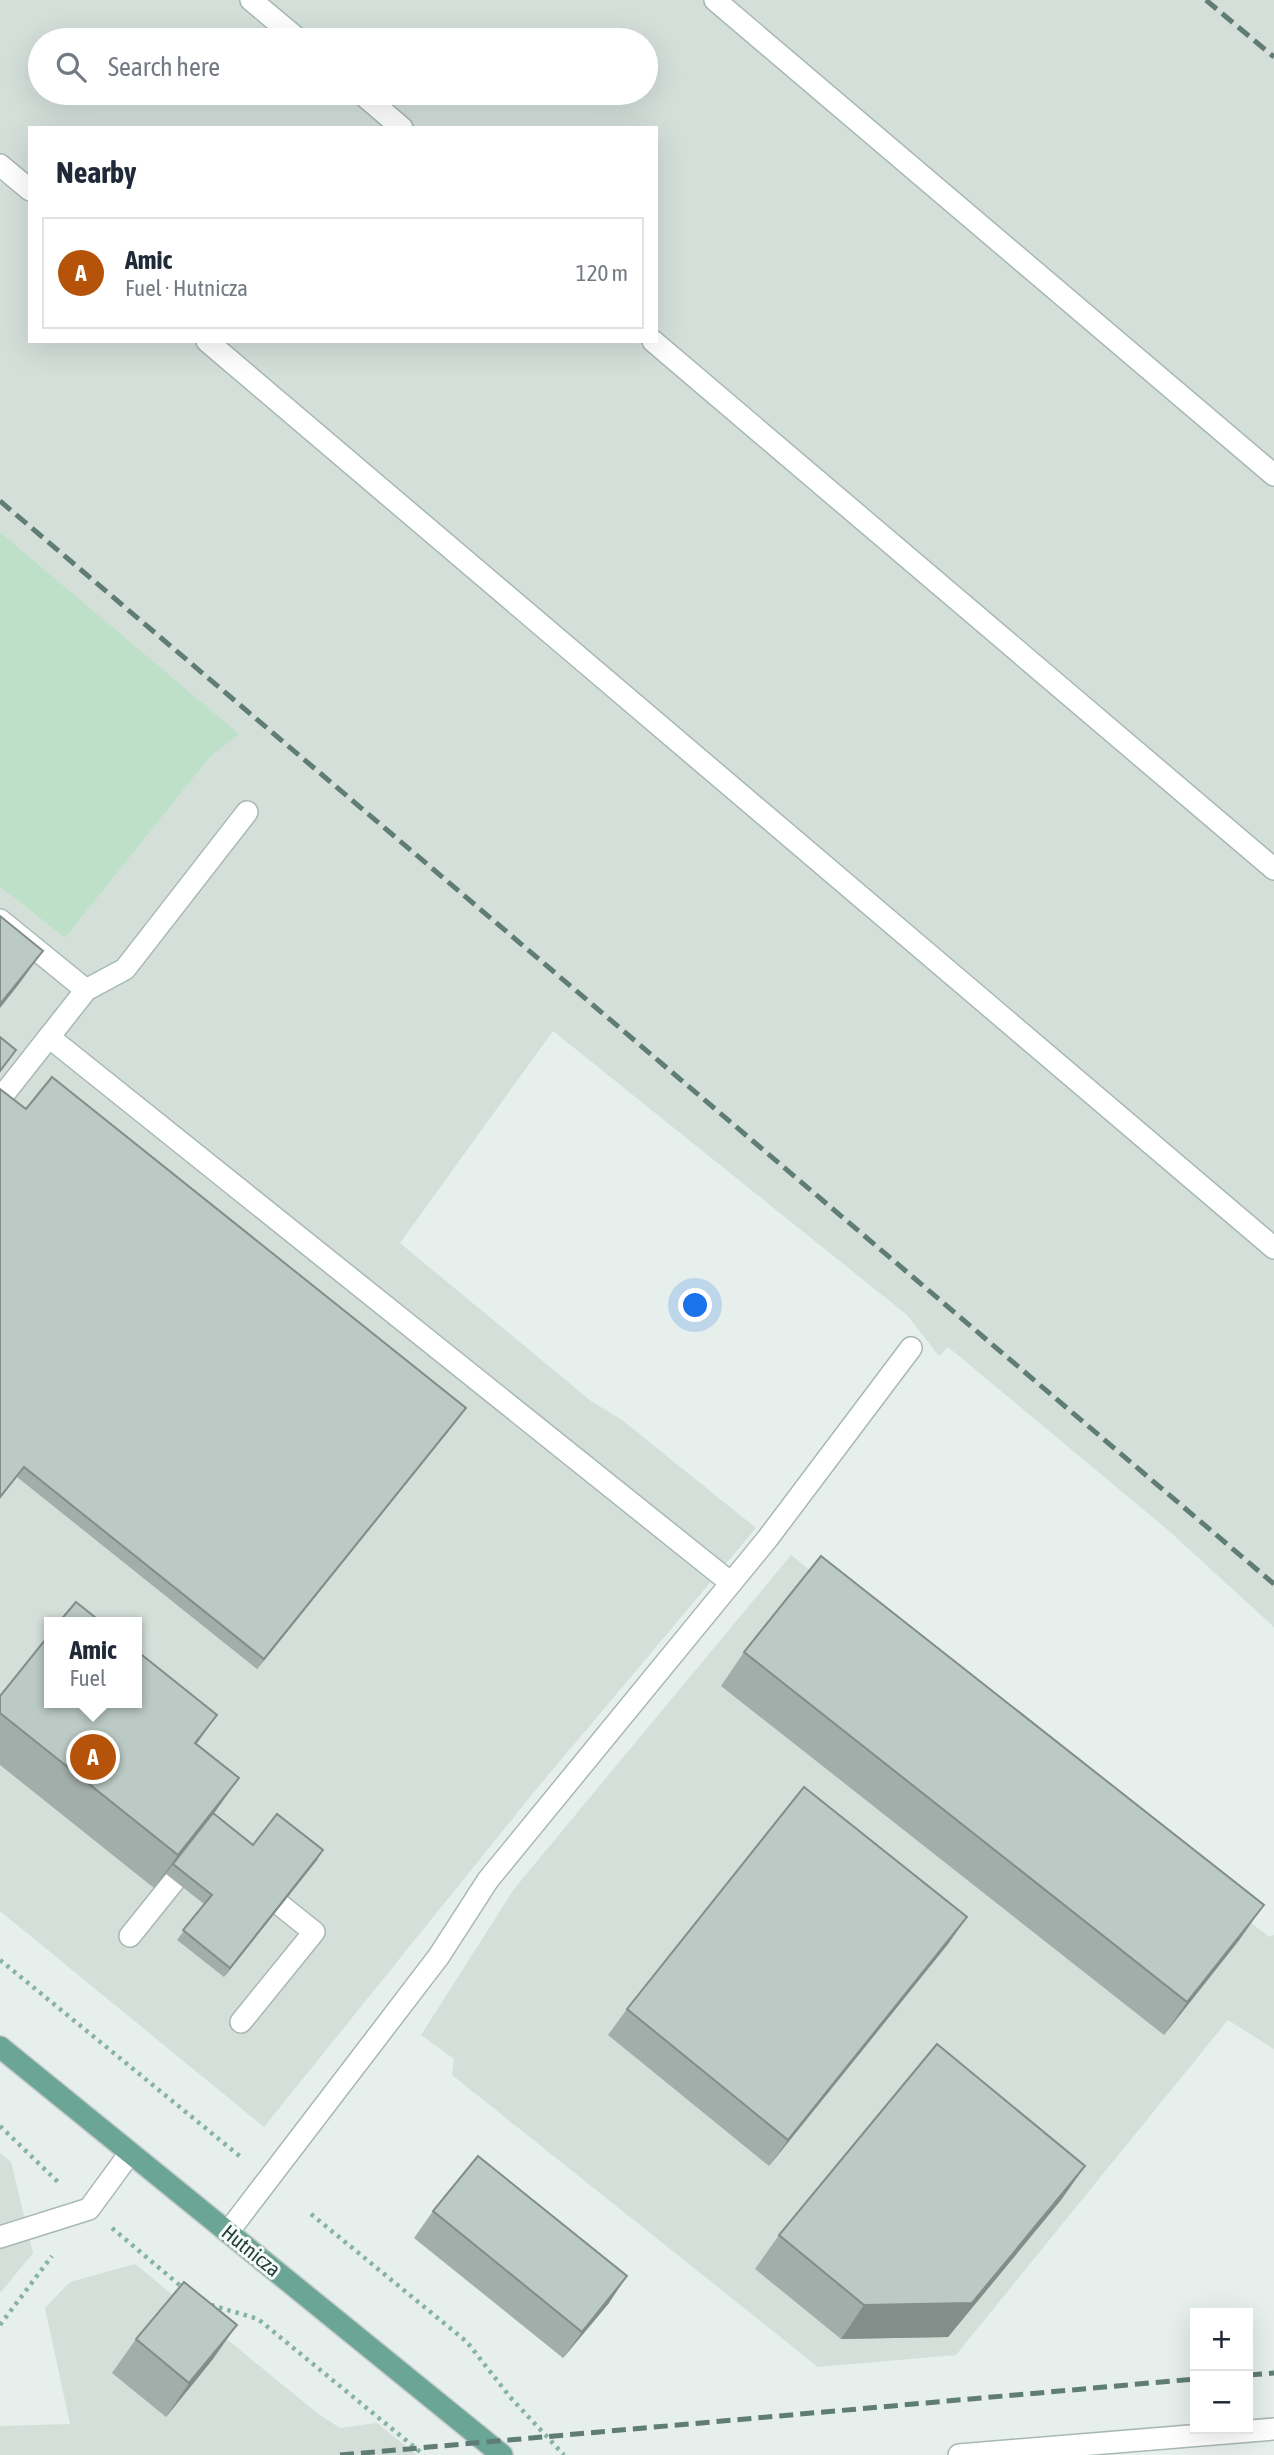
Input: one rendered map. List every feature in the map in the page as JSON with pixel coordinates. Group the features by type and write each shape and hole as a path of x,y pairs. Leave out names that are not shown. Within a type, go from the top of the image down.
{"main road":[{"name":"Hutnicza","path":"0,2047 502,2455"}],"lane":[{"path":"251,0 285,28"},
{"path":"715,0 1274,475"},
{"path":"374,105 400,126"},
{"path":"0,165 28,188"},
{"path":"210,343 1274,1248"},
{"path":"655,343 1274,869"},
{"path":"0,1099 86,990 125,969 247,812"},
{"path":"0,920 86,990"},
{"path":"49,1037 732,1583"},
{"path":"228,2232 439,1956 488,1880 732,1583 911,1348"},
{"path":"130,1936 204,1843"},
{"path":"241,2022 314,1931 244,1875"},
{"path":"0,2237 89,2209 130,2153"},
{"path":"960,2455 1274,2429"}],"path":[{"path":"0,1960 242,2158"},
{"path":"0,2126 89,2209 185,2289"},
{"path":"311,2214 467,2342 510,2397 564,2455"},
{"path":"0,2325 55,2252"},
{"path":"208,2304 258,2319 424,2455"}],"shaded area":[{"path":"0,0 1274,0 1274,1627 1169,1531 948,1347 939,1356 907,1315 553,1031 400,1243 591,1401 622,1420 756,1528 534,1792 264,2127 0,1911 0,887 65,938 210,757 238,734 0,532"},
{"path":"791,1555 1269,1937 1274,1935 1274,2049 1228,2020 956,2355 818,2367 452,2075 454,2059 421,2035 514,1889"},
{"path":"0,2153 11,2162 33,2253 0,2293"},
{"path":"135,2264 317,2413 340,2428 377,2423 417,2455 0,2455 0,2426 70,2424 45,2308 70,2282"}],"green space":[{"path":"0,532 239,734 210,757 65,938 0,887"}],"building":[{"path":"0,916 43,951 0,1004"},
{"path":"0,1037 16,1050 0,1071"},
{"path":"52,1077 466,1408 264,1659 24,1467 0,1497 0,1089 26,1109"},
{"path":"821,1556 1264,1905 1187,2002 744,1652"},
{"path":"76,1602 95,1617 63,1617"},
{"path":"44,1641 44,1708 142,1708 142,1655 217,1715 195,1743 239,1778 178,1855 0,1713 0,1696"},
{"path":"804,1787 967,1917 788,2140 627,2009"},
{"path":"213,1813 253,1845 277,1814 323,1850 230,1968 183,1930 212,1895 173,1864"},
{"path":"937,2044 1085,2166 972,2303 864,2305 779,2235"},
{"path":"478,2156 627,2276 582,2332 433,2211"},
{"path":"184,2282 237,2325 189,2383 136,2339"}],"railway":[{"path":"1206,0 1274,57"},
{"path":"0,501 1274,1584"},
{"path":"1253,2375 1274,2373"},
{"path":"340,2455 1190,2379"}],"place":[{"name":"Amic","path":"93,1757"}]}
